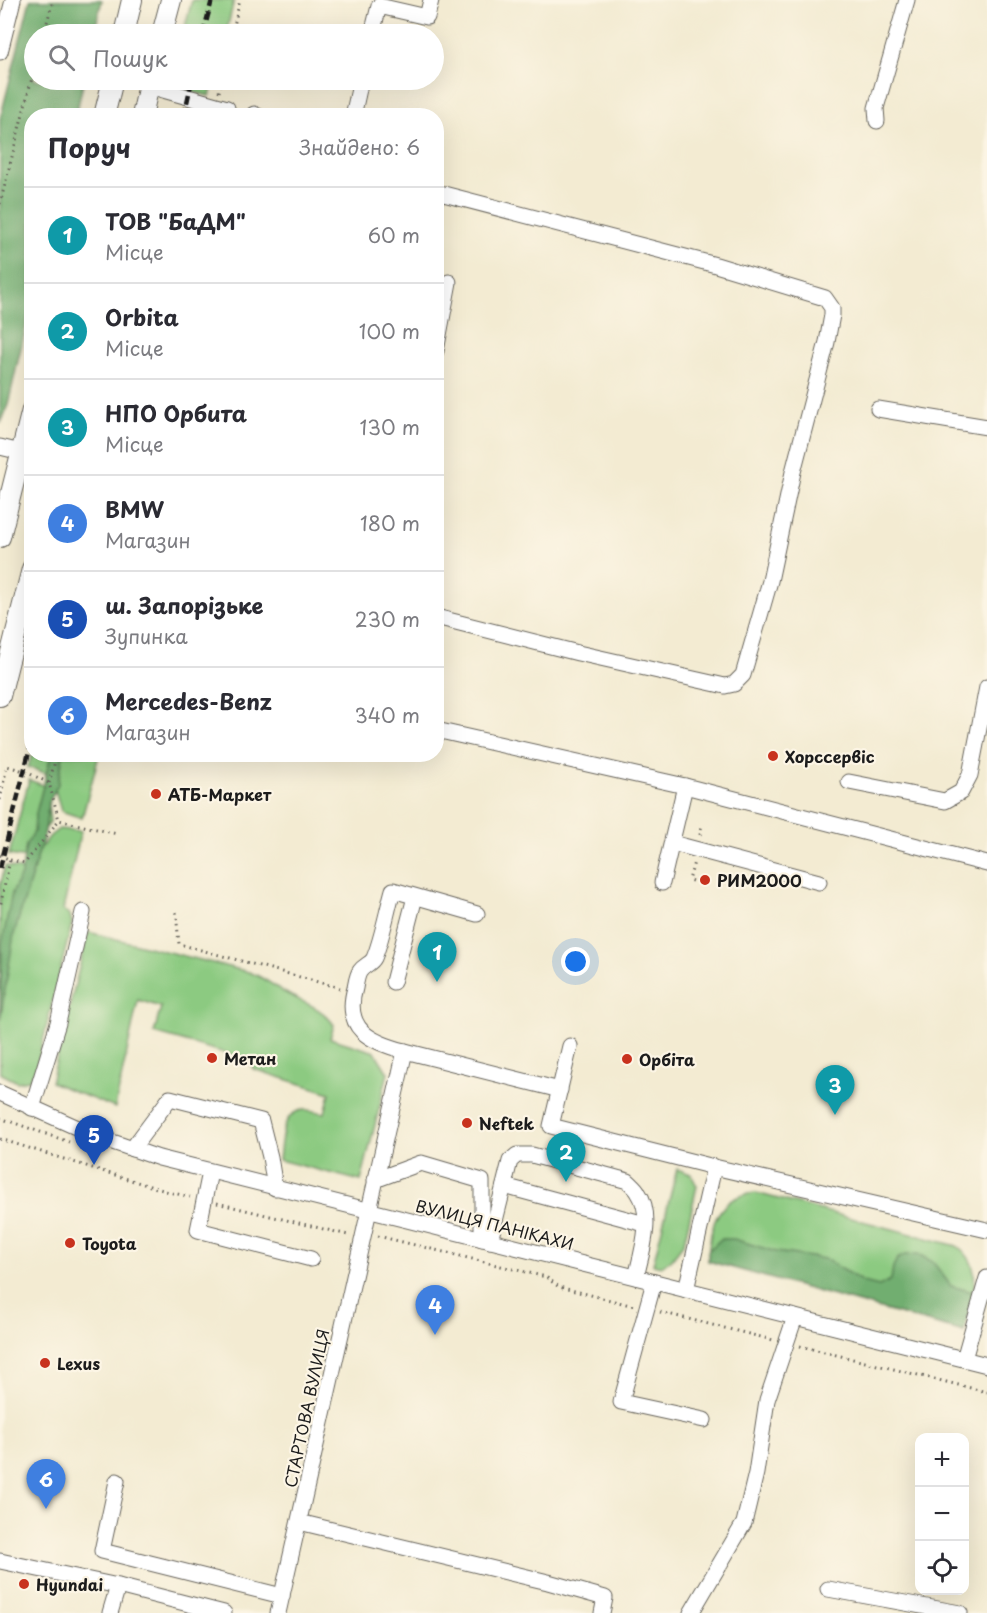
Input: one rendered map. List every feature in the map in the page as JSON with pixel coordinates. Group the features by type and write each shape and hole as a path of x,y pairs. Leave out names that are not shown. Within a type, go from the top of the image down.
{"main road":[{"path":"126,24 132,0"},
{"path":"165,24 171,0"},
{"path":"106,108 110,90"},
{"path":"143,108 147,90"},
{"path":"0,537 24,441"},
{"path":"0,696 24,630"}],"street":[{"path":"374,24 379,6 427,17 431,0"},
{"path":"877,121 876,108 907,0"},
{"path":"0,52 7,8"},
{"path":"171,90 227,108"},
{"path":"355,108 359,90"},
{"path":"444,194 716,266 825,298 832,308 832,315 793,472 770,581 743,675 734,684 725,686 589,656 444,619"},
{"path":"444,309 449,282"},
{"path":"878,409 987,427"},
{"path":"0,447 21,452"},
{"path":"849,782 945,801 962,792 970,775 987,687"},
{"path":"444,732 686,786 987,864"},
{"path":"662,883 686,786"},
{"path":"672,843 819,882"},
{"path":"477,914 393,890 373,961 360,971 351,1003 352,1015 357,1027 382,1045 560,1090"},
{"path":"393,982 415,897"},
{"path":"32,1108 57,1023 83,912"},
{"path":"570,1046 550,1126 714,1167 987,1230"},
{"name":"СТАРТОВА ВУЛИЦЯ","path":"278,1613 367,1210 405,1051"},
{"name":"ВУЛИЦЯ ПАНІКАХИ","path":"1,1095 98,1137 210,1172 987,1365"},
{"path":"132,1149 170,1098 261,1121 275,1188"},
{"path":"486,1240 510,1161 517,1155 532,1155 628,1181 639,1192 645,1212 645,1224 636,1277"},
{"path":"375,1180 421,1163 482,1181 486,1240"},
{"path":"686,1290 714,1167"},
{"path":"210,1172 198,1230 311,1259"},
{"path":"504,1186 645,1224"},
{"path":"964,1359 987,1278"},
{"path":"654,1282 621,1402 704,1420"},
{"path":"691,1613 744,1523 756,1473 767,1400 795,1317"},
{"path":"117,1481 102,1551 282,1596"},
{"path":"299,1522 605,1598 602,1613"},
{"path":"0,1561 117,1586 224,1613"},
{"path":"110,1613 117,1586"},
{"path":"828,1588 960,1613"}],"path":[{"path":"47,24 53,0"},
{"path":"234,24 240,0"},
{"path":"24,108 29,90"},
{"path":"0,204 24,109"},
{"path":"0,855 25,863 58,820 50,783 55,762"},
{"path":"0,800 7,766 50,783"},
{"path":"58,820 117,834"},
{"path":"0,907 10,860"},
{"path":"692,868 689,880 692,881"},
{"path":"176,912 179,944 354,992"},
{"path":"0,1139 170,1192 362,1238 376,1236 535,1274 546,1277 559,1287 987,1392"}],"green space":[{"path":"30,0 102,0 96,24 24,24 24,90 82,90 78,108 24,108 24,335 8,405 0,423 0,119"},
{"path":"192,0 234,0 228,24 186,24"},
{"path":"184,90 212,90 210,96"},
{"path":"30,762 97,762 82,818 61,811 51,775 28,767"},
{"path":"49,762 62,762 58,784 48,805 45,832 14,934 0,1021 2,943 12,893 21,875 26,845 34,832 35,817"},
{"path":"29,780 46,786 50,822 26,858 9,855"},
{"path":"59,829 81,831 63,910 70,915 72,923 36,1069 29,1080 17,1082 0,1073 0,887 5,866 24,870 50,836"},
{"path":"88,932 254,974 323,1013 334,1025 330,1038 375,1052 388,1073 361,1181 279,1160 284,1129 291,1115 305,1110 325,1113 330,1093 253,1069 250,1060 154,1033 161,1007 138,1000 115,1108 51,1082"},
{"path":"677,1169 691,1174 697,1186 684,1243 671,1260 661,1266 653,1264"},
{"path":"756,1193 957,1246 966,1254 972,1264 974,1274 973,1297 964,1332 708,1261 713,1225 724,1206 743,1195"},
{"path":"721,1239 734,1239 776,1252 825,1259 863,1282 879,1286 891,1280 897,1259 905,1255 918,1254 933,1262 951,1286 973,1292 964,1332 708,1261 708,1251"}],"railway":[{"path":"206,24 212,0"},
{"path":"186,108 190,90"},
{"path":"0,868 26,762"}],"place":[{"name":"Хорссервіс","path":"773,756"},
{"name":"АТБ-Маркет","path":"156,794"},
{"name":"РИМ2000","path":"705,880"},
{"name":"ТОВ \"БаДМ\"","path":"437,982"},
{"name":"Метан","path":"212,1058"},
{"name":"Орбіта","path":"627,1059"},
{"name":"НПО Орбита","path":"835,1115"},
{"name":"Neftek","path":"467,1123"},
{"name":"ш. Запорізьке","path":"94,1165"},
{"name":"Orbita","path":"566,1182"},
{"name":"Toyota","path":"70,1243"},
{"name":"BMW","path":"435,1335"},
{"name":"Lexus","path":"45,1363"},
{"name":"Mercedes-Benz","path":"46,1509"},
{"name":"Hyundai","path":"24,1584"}]}
